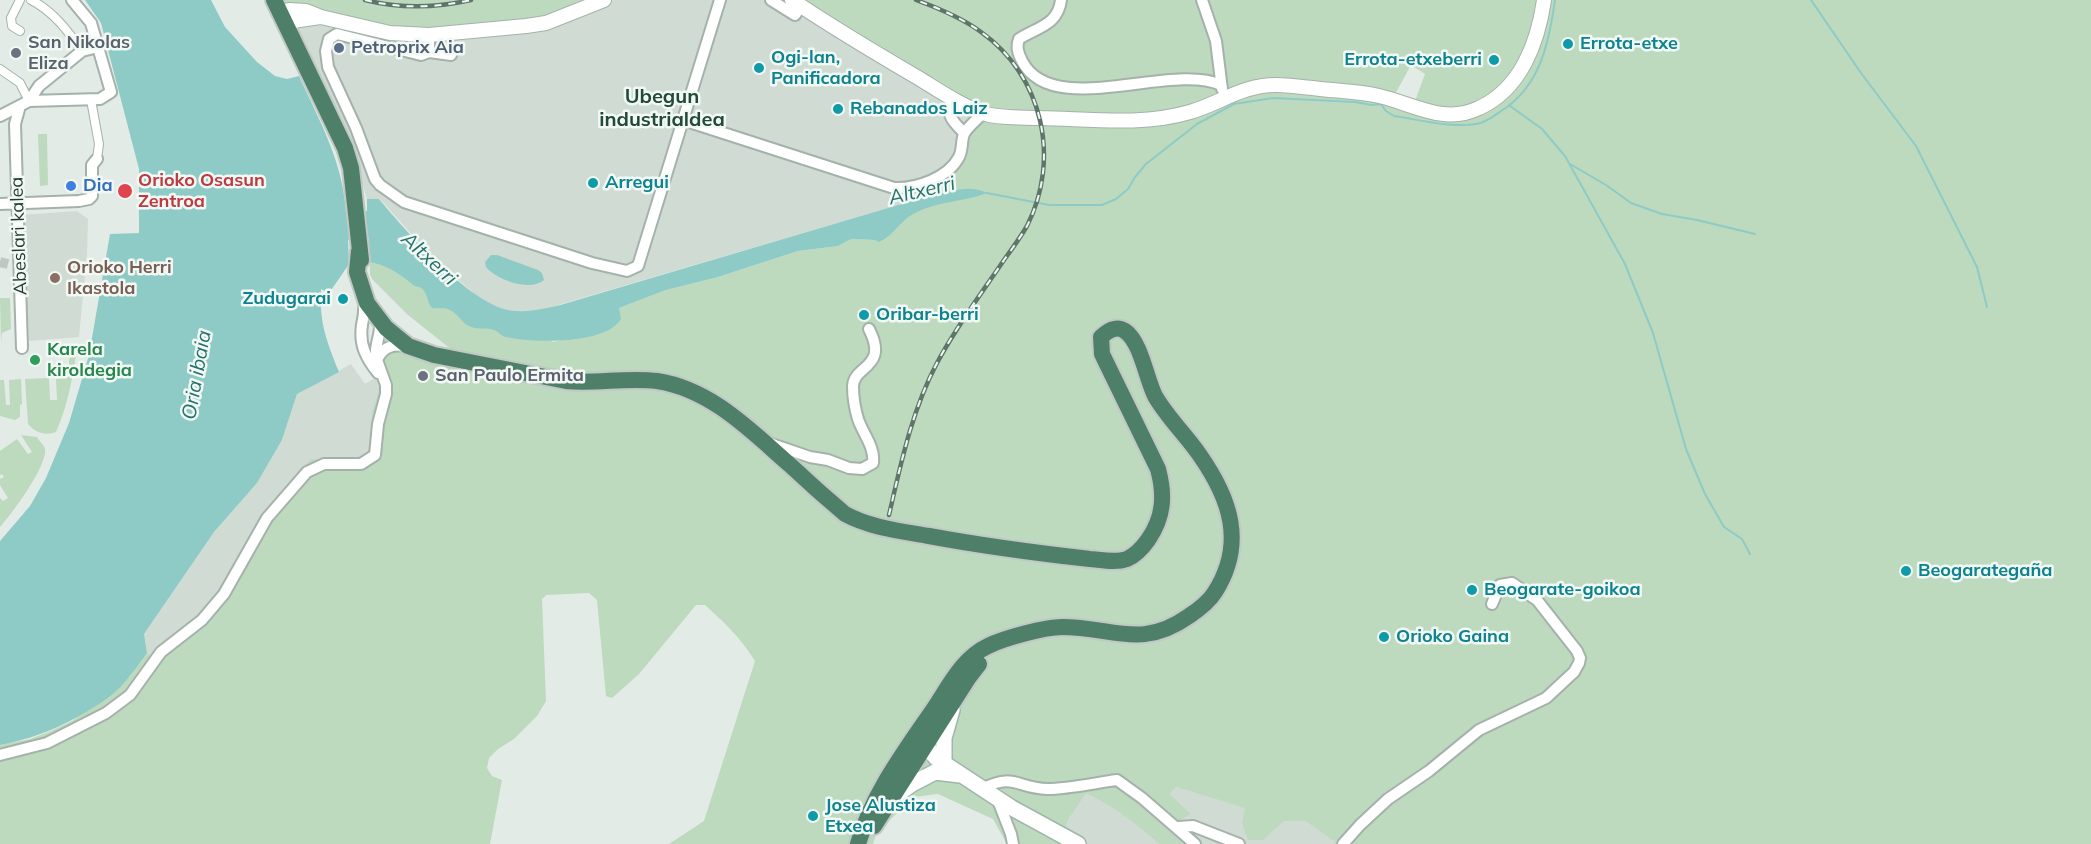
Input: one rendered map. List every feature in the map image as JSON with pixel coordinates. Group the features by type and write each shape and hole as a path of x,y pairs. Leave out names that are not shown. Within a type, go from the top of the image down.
{"highway":[{"path":"281,12 345,148 354,186 359,251 357,272 368,295 372,312 381,322 415,345 473,361 566,381 585,383 659,381 700,395 723,408 845,513 863,522 894,530 1026,551 1111,561 1126,560 1143,547 1154,531 1161,513 1163,498 1162,484 1155,461 1102,354 1101,337 1115,328 1126,332 1134,342 1155,396 1199,454 1224,496 1233,529 1230,560 1215,594 1178,624 1160,632 1141,636 1110,634 1078,627 1059,627 989,645 975,654 960,670 949,698 883,799 863,825 858,844"},
{"path":"368,295 415,345"},
{"path":"866,844 883,799 911,752 926,746 923,739 924,732 949,698"}],"main road":[{"path":"883,799 899,792 941,764 949,698"},
{"path":"926,746 932,746 941,764 967,777 1011,808 1078,844"}],"street":[{"path":"20,0 12,18 12,26 20,31"},
{"path":"31,0 45,7 55,16 82,51"},
{"path":"25,103 100,99 111,92 91,23 72,0"},
{"path":"281,12 306,11 315,18 390,33 429,34 546,23 604,0"},
{"path":"451,55 429,52 421,55 337,34 329,39 326,51 328,67 356,128 375,179 404,202 623,272 638,266 720,0"},
{"path":"771,0 795,15 797,3 952,98 983,113 1020,117 1142,119 1192,111 1222,91 1251,86 1279,85 1381,96 1425,112 1443,115 1467,113 1492,101 1515,79 1537,35 1544,0"},
{"path":"1061,0 1059,13 1054,20 1019,39 1018,50 1022,61 1029,73 1035,77 1072,89 1188,80 1214,82 1222,91"},
{"path":"1202,0 1216,41 1222,91"},
{"path":"294,38 297,31 315,18"},
{"path":"429,34 429,52"},
{"path":"0,116 25,103 39,87 82,51 98,47"},
{"path":"0,69 20,83 25,103"},
{"path":"952,98 949,108 950,117 964,133"},
{"path":"0,204 89,199 92,196 92,165 97,159 99,144 91,100"},
{"name":"Abeslari kalea","path":"22,348 15,124 25,103"},
{"path":"683,120 894,188 906,188 942,175 955,164 960,155 964,133 983,113"},
{"path":"0,116 15,124"},
{"path":"8,264 20,266"},
{"path":"0,755 47,743 106,713 130,695 161,652 202,620 224,594 267,518 307,472 324,464 361,464 375,455 378,424 386,394 386,385 362,341 368,295"},
{"path":"372,360 365,341 366,331 374,322 381,322"},
{"path":"763,441 849,468 862,469 873,463 872,449 855,409 853,384 854,377 866,369 874,354 876,344 870,329"},
{"path":"372,360 386,348 415,345"},
{"path":"1343,844 1388,799 1429,771 1479,730 1546,698 1577,668 1580,658 1577,651 1538,600 1512,583 1500,585 1492,604"},
{"path":"984,788 992,783 1003,781 1049,789 1117,780 1178,827 1195,844"},
{"path":"997,798 1013,844"},
{"path":"1178,827 1193,826 1239,844"}],"shaded area":[{"path":"613,0 786,0 966,110 974,118 975,125 960,165 925,197 541,310 513,312 491,305 478,297 431,256 380,199 367,199 353,152 289,7 537,29"},
{"name":"Orioko Herri Ikastola","path":"77,211 88,219 79,337 29,341 22,215"},
{"path":"351,364 365,384 376,377 379,383 379,391 372,411 370,452 362,458 350,461 233,565 202,615 151,656 147,653 144,634 214,532 257,483 282,440 297,394"},
{"path":"1176,787 1246,808 1263,840 1284,821 1307,821 1335,842 1334,844 1187,844 1168,827 1191,814 1170,794"},
{"path":"1086,792 1111,805 1159,844 1064,844 1061,842 1068,820"}],"green space":[{"path":"285,0 613,0 537,29 421,39 289,7"},
{"path":"786,0 2091,0 2091,844 1334,844 1335,842 1306,821 1284,821 1263,840 1248,840 1242,823 1245,808 1176,787 1170,794 1191,814 1168,827 1187,844 1159,844 1124,816 1086,793 1068,820 1061,842 1064,844 1007,844 993,819 938,794 914,797 877,832 873,844 669,844 704,821 755,661 720,618 705,605 696,605 639,674 612,698 606,696 597,600 589,593 546,595 542,599 546,701 537,716 514,739 489,758 487,768 492,776 502,780 490,844 0,844 0,745 30,739 72,721 130,676 147,653 151,656 202,615 262,513 311,459 349,460 370,452 372,411 379,391 376,377 382,357 387,350 452,350 408,315 373,280 370,275 369,238 347,240 349,264 329,293 321,289 323,333 300,248 369,233 387,246 553,342 571,338 619,308 666,290 718,277 798,251 838,246 851,239 875,240 899,226 905,217 929,206 981,195 964,189 925,197 960,165 966,152 974,118 966,110","holes":["1411,65 1425,74 1415,101 1394,96"]},
{"path":"38,134 47,134 48,185 40,186"},
{"path":"0,298 10,298 11,329 2,333 1,342"},
{"path":"77,348 67,401 56,432 44,434 37,432 28,424 25,379 49,378 50,400 57,400 56,379 68,377 70,349"},
{"path":"21,379 20,417 15,420 0,416 0,380 4,380 6,405 10,405 9,380"},
{"path":"21,435 37,437 45,449 44,456 28,490 0,527 0,498 3,501 8,498 0,485 0,479 4,477 0,475 0,451 17,439 28,454 32,452"}],"water":[{"name":"Oria ibaia","path":"85,0 211,0 225,27 257,62 275,76 287,79 299,76 335,159 344,194 346,213 367,211 367,199 379,199 422,248 460,283 498,307 515,311 537,310 567,303 949,191 973,189 987,193 933,206 915,213 879,242 851,239 838,246 798,251 718,277 666,290 619,308 621,319 613,327 600,334 568,340 518,339 504,336 491,329 471,327 450,310 432,308 421,288 398,273 370,262 369,238 348,240 349,264 329,293 321,289 321,312 325,332 339,372 297,394 282,440 257,483 214,532 144,634 147,653 119,688 91,709 47,732 0,745 0,541 30,506 46,478 69,423 89,355 110,234 139,233 139,169 101,23"},
{"path":"491,255 497,255 538,270 542,273 544,280 531,285 522,285 505,280 486,267 485,262"}],"waterway":[{"name":"Altxerri","path":"987,193 1049,205 1102,205 1116,199 1128,189 1146,164 1197,124 1234,104 1273,98 1381,104 1394,116 1446,124 1466,125 1483,122 1514,101 1534,77 1546,48 1555,0"},
{"path":"1811,0 1861,73 1916,146 1977,267 1987,307"},
{"path":"1510,106 1542,129 1565,156 1625,264 1653,333 1686,449 1705,494 1724,527 1742,539 1750,554"},
{"path":"1570,164 1631,203 1662,214 1755,234"}],"tunnel":[{"path":"0,262 8,264"}],"railway":[{"path":"365,0 392,5 418,6 444,5 471,0"},
{"path":"889,515 908,437 928,381 960,324 1027,226 1037,200 1043,174 1044,147 1040,120 1032,95 1019,71 1002,50 981,32 950,14 916,0"}],"place":[{"name":"Errota-etxe","path":"1568,44"},
{"name":"Petroprix Aia","path":"339,48"},
{"name":"San Nikolas Eliza","path":"16,53"},
{"name":"Errota-etxeberri","path":"1494,60"},
{"name":"Ogi-lan, Panificadora","path":"759,68"},
{"name":"Rebanados Laiz","path":"838,109"},
{"name":"Arregui","path":"593,183"},
{"name":"Dia","path":"71,186"},
{"name":"Orioko Osasun Zentroa","path":"125,191"},
{"name":"Orioko Herri Ikastola","path":"55,278"},
{"name":"Zudugarai","path":"343,299"},
{"name":"Oribar-berri","path":"864,315"},
{"name":"Karela kiroldegia","path":"35,360"},
{"name":"San Paulo Ermita","path":"423,376"},
{"name":"Beogarategaña","path":"1906,571"},
{"name":"Beogarate-goikoa","path":"1472,590"},
{"name":"Orioko Gaina","path":"1384,637"},
{"name":"Jose Alustiza Etxea","path":"813,816"}],"district":[{"name":"Ubegun industrialdea","path":"662,108"}]}
